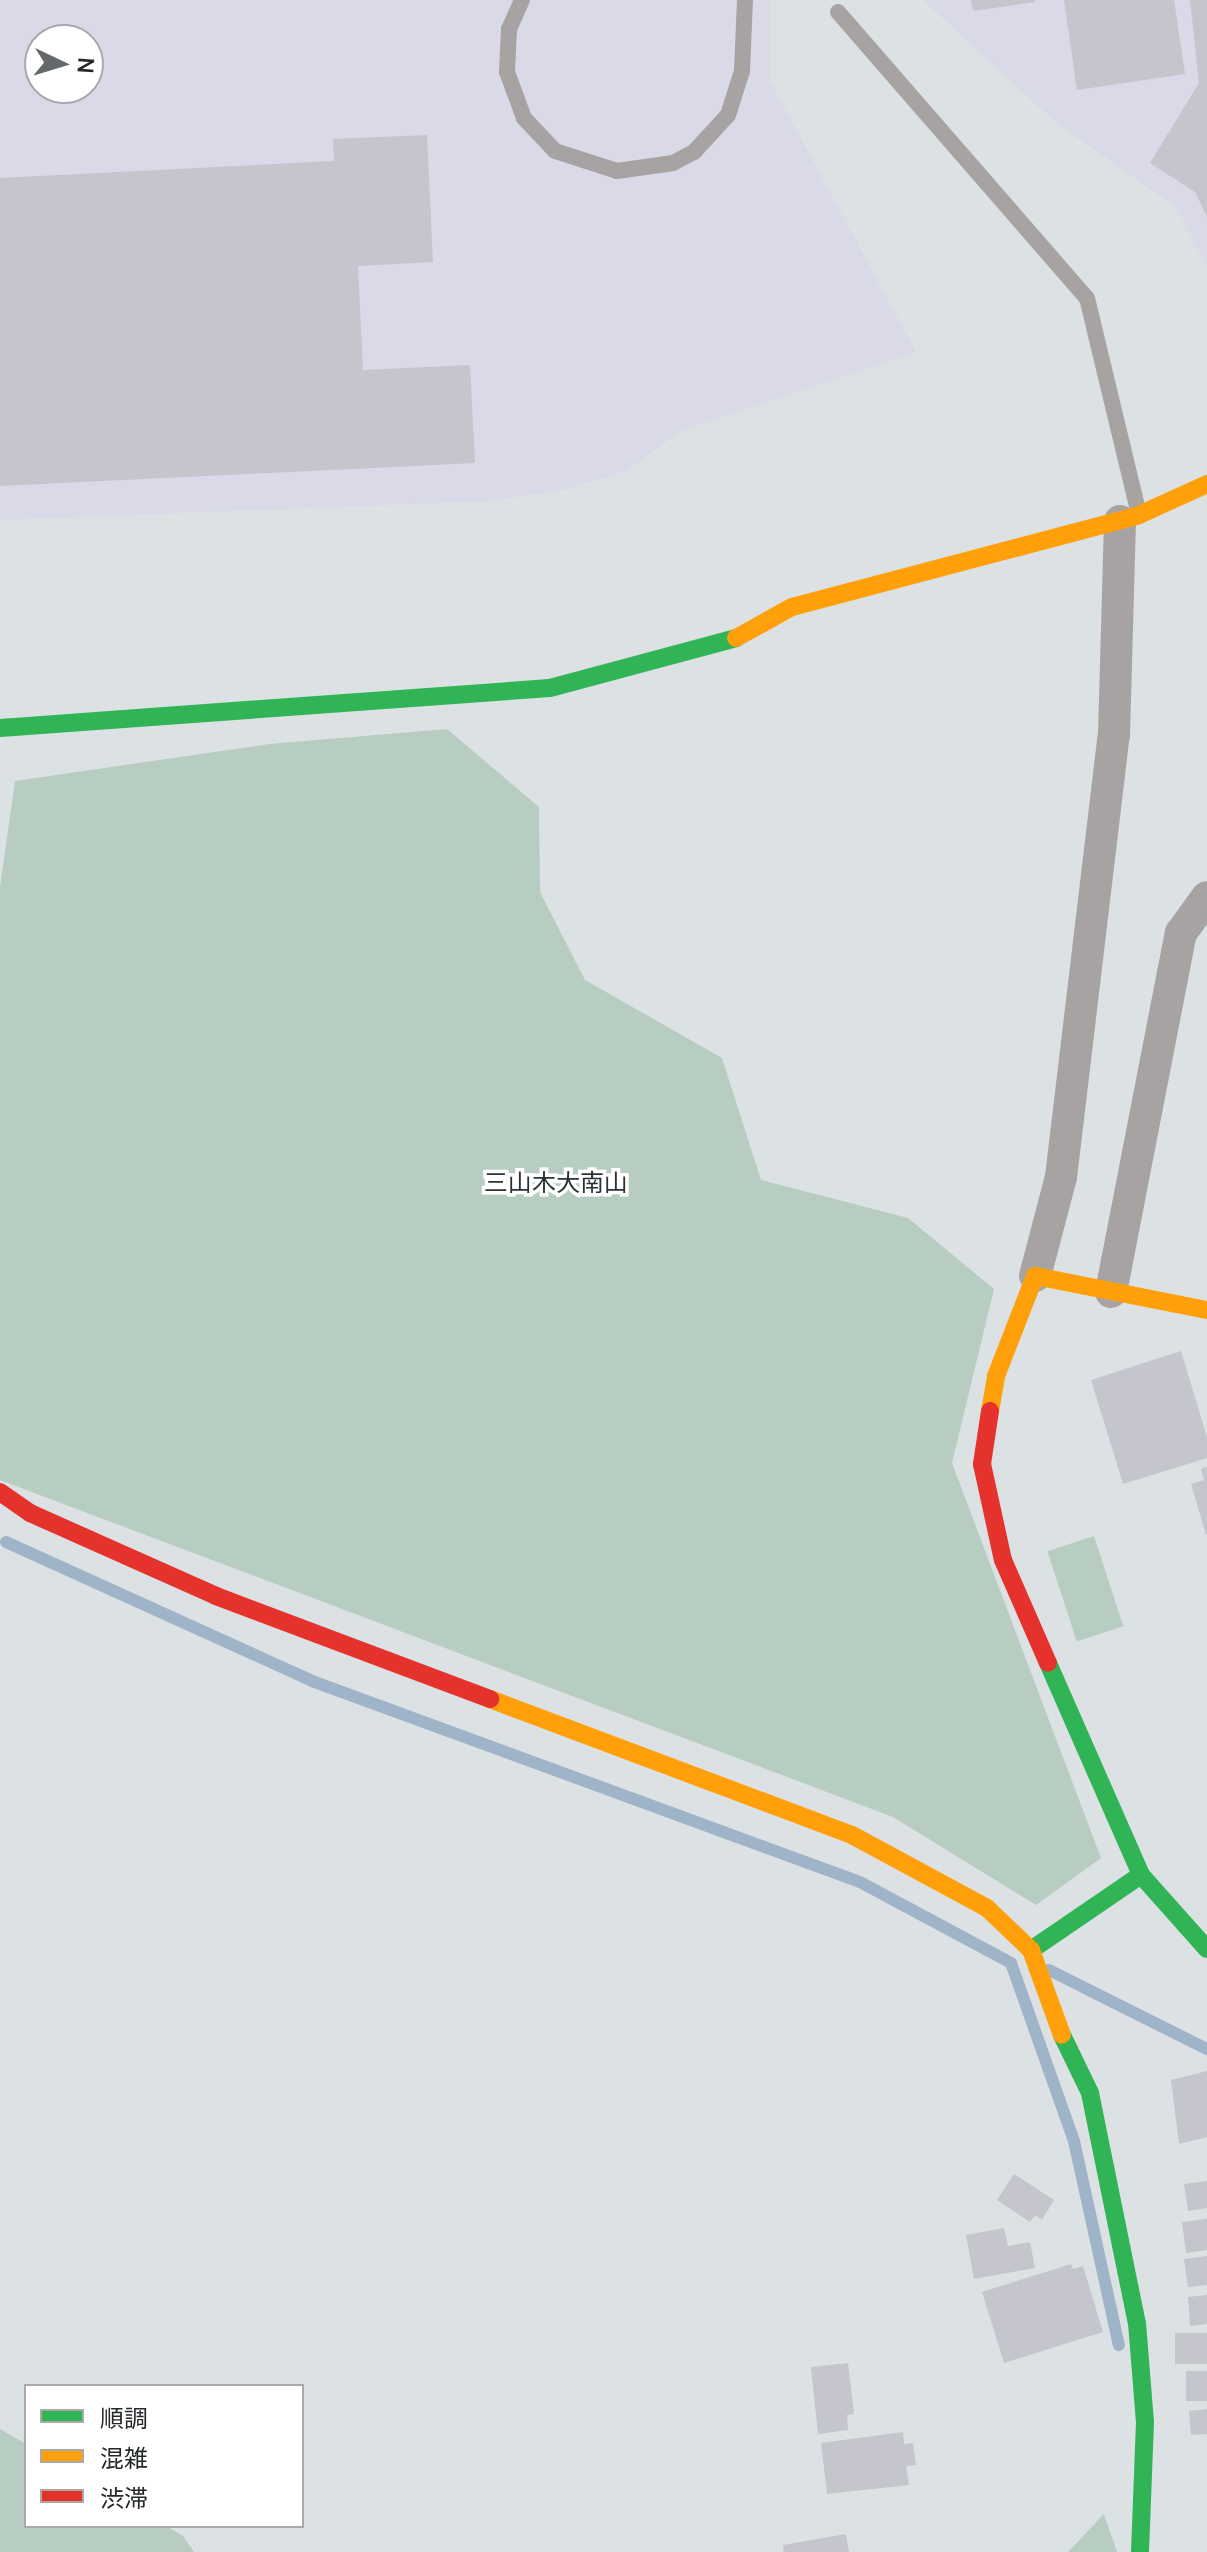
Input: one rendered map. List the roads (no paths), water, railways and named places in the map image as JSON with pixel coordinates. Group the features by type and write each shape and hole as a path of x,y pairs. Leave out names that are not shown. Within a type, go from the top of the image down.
{"street":[{"path":"0,728 550,688 722,646 792,607 1129,518 1207,484"},
{"path":"1129,518 1114,735 1061,1177 1035,1276 996,1376 982,1464 1003,1560 1141,1875 1207,1949"},
{"path":"1111,1292 1181,933 1207,897"},
{"path":"1035,1276 1207,1310"},
{"path":"0,1492 30,1513 216,1596 852,1835 987,1908 1031,1950 1052,2014 1090,2093 1137,2323 1145,2422 1140,2552"},
{"path":"1031,1950 1141,1875"}],"lane":[{"path":"522,0 509,29 507,72 524,118 555,151 617,171 673,163 694,152 728,115 742,71 745,0"},
{"path":"838,12 1087,298 1129,518"}],"waterway":[{"path":"6,1542 312,1681 860,1882 1011,1963 1074,2141 1119,2345"},
{"path":"1049,1970 1207,2049"}],"district":[{"name":"三山木大南山","path":"556,1182"}]}
